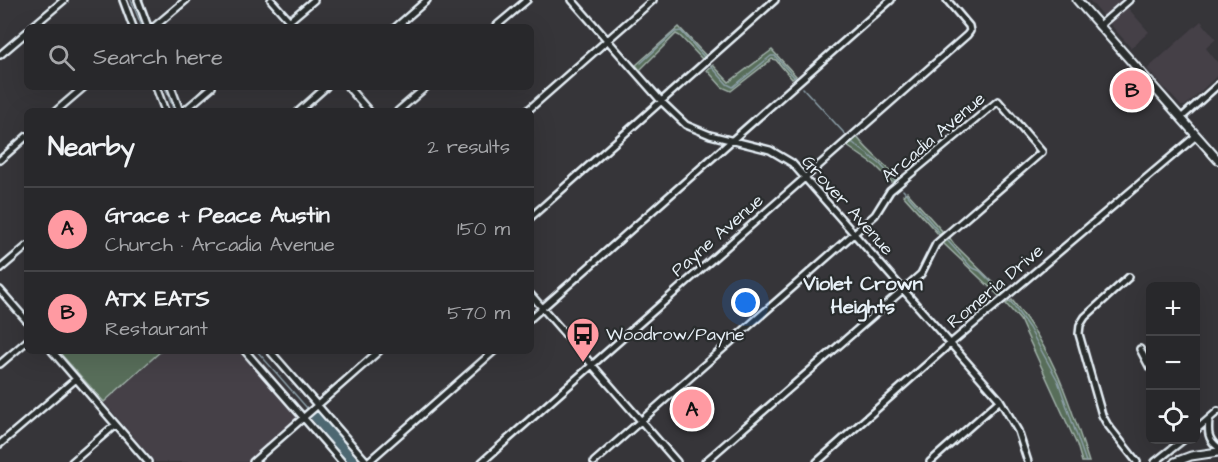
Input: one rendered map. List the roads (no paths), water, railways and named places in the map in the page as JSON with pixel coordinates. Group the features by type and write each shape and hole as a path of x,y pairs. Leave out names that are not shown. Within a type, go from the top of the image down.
{"main road":[{"path":"1077,0 1218,160"},
{"path":"1175,462 1191,456 1218,452"}],"street":[{"path":"36,24 64,0"},
{"path":"123,0 132,24"},
{"path":"138,0 147,24"},
{"path":"158,24 186,0"},
{"path":"271,0 292,24"},
{"path":"286,24 314,0"},
{"path":"399,24 427,0"},
{"path":"499,24 527,0"},
{"name":"Grover Avenue","path":"572,0 662,102 686,125 710,135 756,145 781,155 806,177 1000,400 1018,431 1028,462"},
{"path":"530,108 653,0"},
{"path":"534,214 776,0"},
{"path":"534,315 891,0"},
{"name":"Payne Avenue","path":"482,462 970,31 969,26 947,0"},
{"path":"1099,26 1128,0"},
{"path":"0,55 24,35"},
{"path":"1181,118 1218,85"},
{"path":"60,108 80,90"},
{"path":"157,90 164,108"},
{"path":"172,90 181,108"},
{"path":"186,108 208,90"},
{"path":"302,108 322,90"},
{"path":"351,90 366,108"},
{"path":"402,108 422,90"},
{"name":"Arcadia Avenue","path":"594,462 875,215 890,191 998,101 1042,152 936,244 921,274 903,289"},
{"name":"Romeria Drive","path":"817,462 951,344 1196,135"},
{"path":"0,159 24,139"},
{"path":"0,269 24,249"},
{"path":"1129,277 1082,320 1079,329 1080,340 1102,415 1137,462"},
{"path":"705,462 903,289"},
{"path":"0,290 24,318"},
{"path":"534,299 678,462"},
{"path":"0,364 24,344"},
{"path":"1140,349 1146,360"},
{"path":"55,354 148,462"},
{"path":"248,354 342,462"},
{"path":"273,354 367,462 491,354"},
{"path":"253,462 376,354"},
{"path":"0,444 76,379"},
{"path":"930,462 1000,400"},
{"path":"1200,426 1218,411"},
{"path":"1209,419 1208,435 1218,447"},
{"path":"72,462 115,424"},
{"path":"1155,462 1179,444"}],"waterway":[{"path":"131,0 141,24"},
{"path":"641,63 675,32 681,31 704,57"},
{"path":"711,66 727,84 733,87 771,56 775,56 795,78"},
{"path":"803,88 845,134"},
{"path":"166,90 173,108"},
{"path":"853,143 880,164 895,181"},
{"path":"903,190 939,232"},
{"path":"947,240 971,267 980,271 1003,294"},
{"path":"1010,301 1029,328 1058,381 1086,462"},
{"path":"260,354 307,408"},
{"path":"314,415 354,462"}],"place":[{"name":"ATX EATS","path":"1132,90"},
{"name":"Woodrow/Payne","path":"583,363"},
{"name":"Grace + Peace Austin","path":"692,409"}],"district":[{"name":"Violet Crown Heights","path":"863,294"}]}
